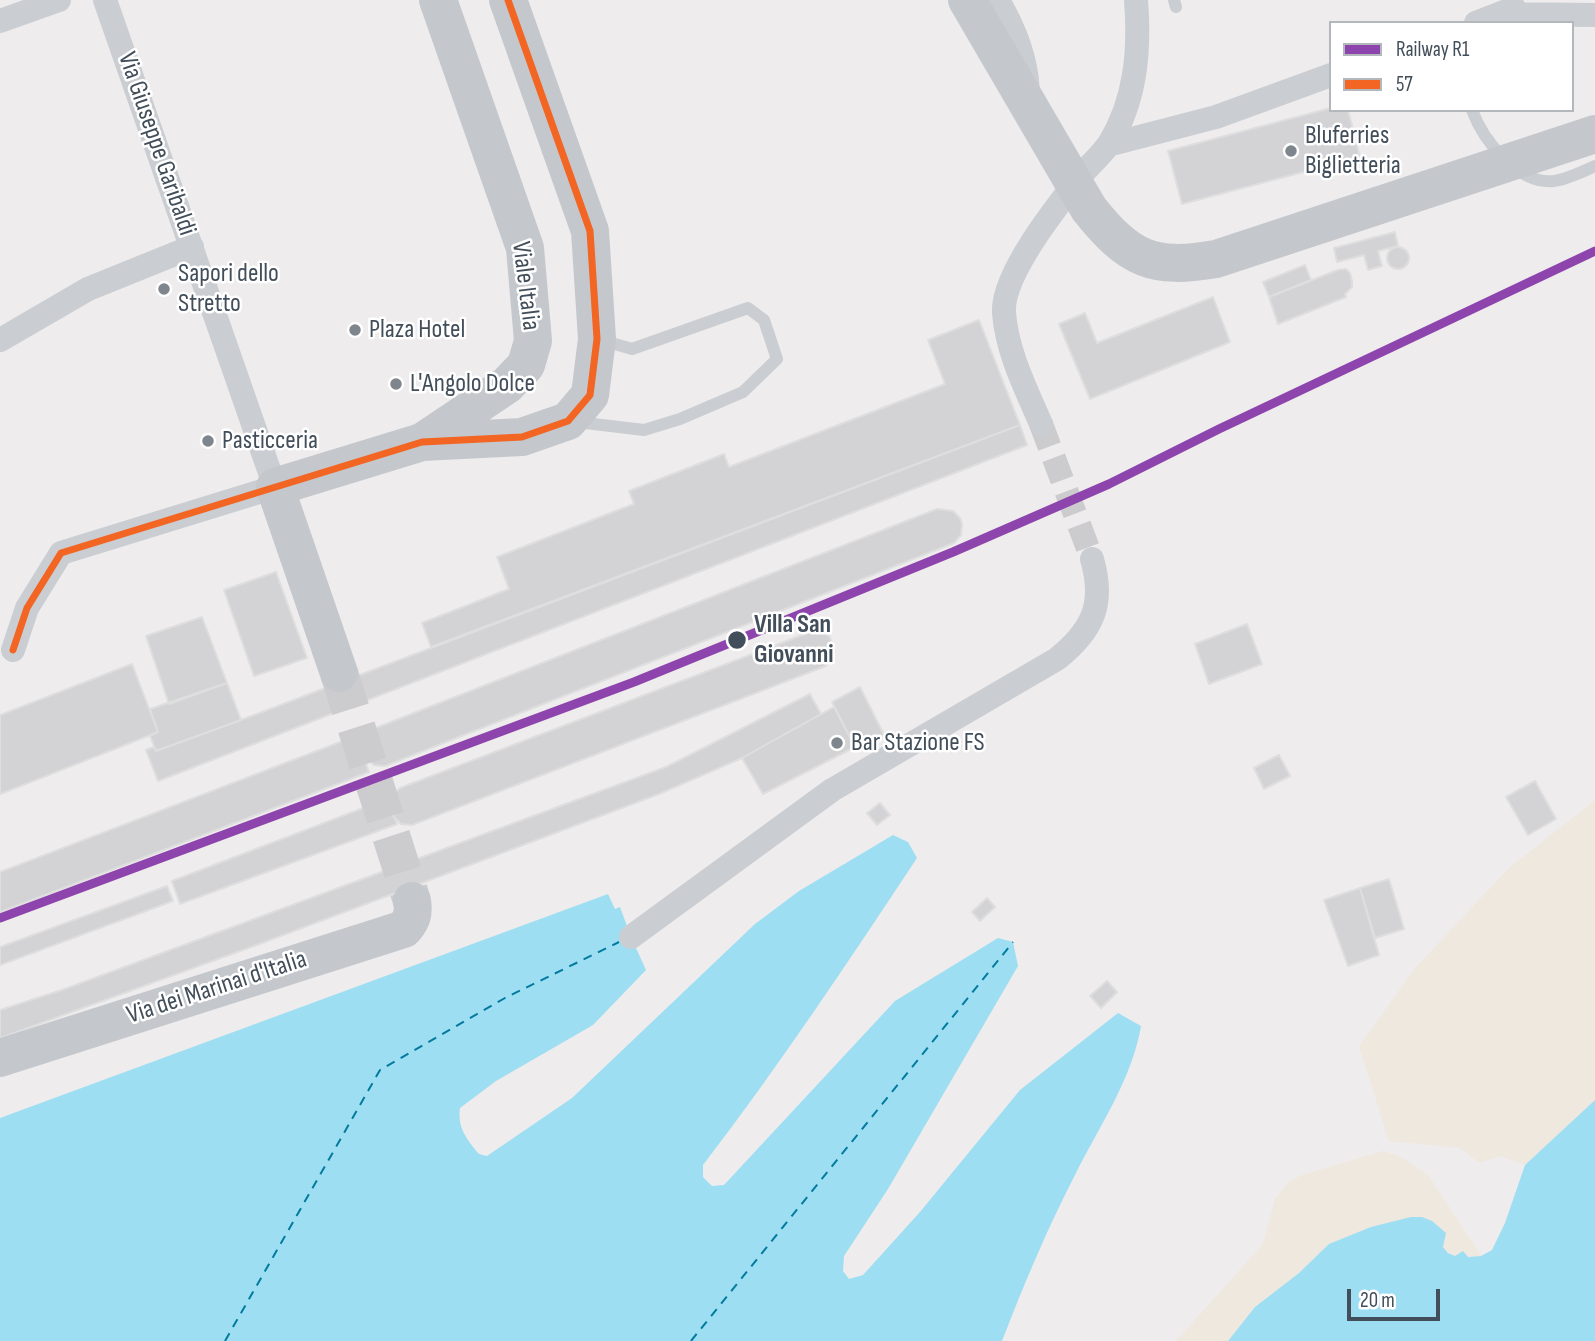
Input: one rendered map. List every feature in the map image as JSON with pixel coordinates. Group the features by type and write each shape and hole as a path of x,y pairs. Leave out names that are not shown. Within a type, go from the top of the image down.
{"main road":[{"name":"Viale Italia","path":"422,442 507,385 526,365 533,341 525,248 438,0"},
{"path":"339,674 275,487 422,442 522,437 568,421 590,395 597,339 590,231 508,0"},
{"path":"967,0 1089,209 1110,236 1132,252 1150,260 1191,263 1216,258 1595,134"},
{"name":"Via dei Marinai d'Italia","path":"0,1058 404,929 414,912 412,901"}],"street":[{"path":"0,21 59,0"},
{"name":"Via Giuseppe Garibaldi","path":"105,0 275,487"},
{"path":"998,0 1016,33 1027,70 1028,107"},
{"path":"1041,424 1010,343 1003,313 1006,291 1019,261 1083,174 1108,145 1134,83 1139,40 1136,0"},
{"path":"1481,21 1537,0"},
{"path":"1500,13 1595,15"},
{"path":"1108,145 1216,117 1329,76"},
{"path":"1,337 88,289 192,247"},
{"path":"13,650 27,608 61,553 275,487"},
{"path":"631,937 832,790 1058,659 1075,645 1094,612 1099,594 1092,559"}],"lane":[{"path":"1473,112 1485,136 1502,156 1526,175 1553,181 1595,166"},
{"path":"568,421 644,430 680,419 743,392 777,359 764,320 748,308 632,348 597,339"}],"sand":[{"path":"1595,800 1595,1100 1525,1165 1500,1156 1480,1163 1460,1148 1389,1141 1359,1046 1416,967 1509,868"},
{"path":"1383,1151 1401,1157 1428,1175 1481,1256 1455,1255 1443,1247 1329,1244 1299,1273 1255,1307 1228,1341 1176,1341 1263,1244 1275,1199 1289,1181"}],"water":[{"path":"893,835 908,842 917,858 786,1052 703,1165 703,1177 712,1186 724,1185 895,1001 998,938 1013,942 1018,966 888,1189 844,1256 843,1271 849,1279 863,1275 920,1212 1020,1090 1118,1013 1141,1026 1137,1046 1123,1083 1056,1214 1002,1341 0,1341 0,1118 608,894 615,909 620,907 646,970 593,1025 496,1081 460,1108 460,1121 467,1138 479,1154 487,1156 572,1098 755,924 799,891"},
{"path":"1595,1100 1595,1341 1228,1341 1255,1307 1299,1273 1329,1244 1371,1227 1411,1217 1422,1217 1432,1221 1446,1233 1443,1247 1448,1253 1455,1256 1463,1251 1468,1257 1481,1256 1492,1250 1505,1223 1525,1165"}],"building":[{"path":"1329,109 1329,112 1349,112 1360,157 1182,204 1168,151"},
{"path":"1395,232 1398,246 1378,251 1382,266 1368,270 1364,255 1337,262 1334,248"},
{"path":"1394,247 1402,247 1409,254 1409,262 1402,269 1394,269 1387,262 1387,254"},
{"path":"1305,265 1311,280 1269,297 1263,282"},
{"path":"1346,269 1350,273 1352,287 1345,294 1346,297 1278,324 1269,297"},
{"path":"1213,297 1230,342 1090,399 1059,324 1085,313 1097,343"},
{"name":"Villa San Giovanni","path":"979,320 1020,425 431,647 422,623 509,589 497,557 634,504 629,491 724,454 729,467 945,384 928,340"},
{"path":"1020,425 1027,445 158,781 146,750 154,747 156,751 241,720"},
{"path":"937,509 953,511 960,518 961,535 954,543 385,766 374,765 363,754 363,739 373,729"},
{"path":"276,572 307,658 254,676 224,590"},
{"path":"202,617 227,683 169,704 146,636"},
{"path":"1247,624 1262,664 1209,684 1195,644"},
{"path":"813,631 829,636 834,647 833,657 826,666 412,825 401,824 390,813 390,798 400,788"},
{"path":"132,664 158,732 0,794 0,715"},
{"path":"227,683 241,720 156,751 150,736 158,732 150,709"},
{"path":"860,687 884,735 855,747 832,702"},
{"path":"810,694 821,714 742,758 659,794 0,1038 0,1010 62,990 666,767"},
{"path":"834,707 855,747 763,794 742,758"},
{"path":"356,736 369,772 0,912 0,872"},
{"path":"1279,755 1290,776 1264,789 1254,768"},
{"path":"1535,781 1556,819 1528,835 1506,797"},
{"path":"387,799 397,824 180,904 172,881"},
{"path":"880,803 890,815 877,825 867,813"},
{"path":"1389,879 1404,929 1375,938 1360,888"},
{"path":"167,886 173,901 0,965 0,947"},
{"path":"1360,888 1379,955 1348,966 1324,900"},
{"path":"987,898 995,907 980,921 972,912"},
{"path":"1107,981 1117,992 1101,1008 1090,996"}],"ferry route":[{"path":"225,1341 380,1070 505,998 619,942"},
{"path":"691,1341 1013,942"}],"tunnel":[{"path":"1041,424 1092,559"},
{"path":"339,673 412,901"}],"rail line":[{"name":"R1","path":"0,918 634,682 953,552 1109,484 1595,251"}],"transit line":[{"name":"57","path":"13,650 27,608 61,553 422,442 522,437 568,421 590,395 597,339 590,231 508,0"}],"place":[{"name":"Bluferries Biglietteria","path":"1291,151"},
{"name":"Sapori dello Stretto","path":"164,289"},
{"name":"Plaza Hotel","path":"355,330"},
{"name":"L'Angolo Dolce","path":"396,384"},
{"name":"Pasticceria","path":"208,441"},
{"name":"Villa San Giovanni","path":"737,640"},
{"name":"Bar Stazione FS","path":"837,743"}]}
